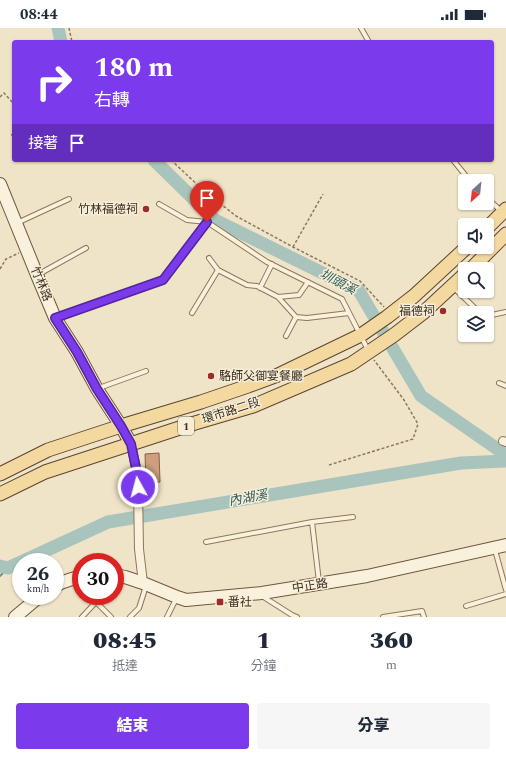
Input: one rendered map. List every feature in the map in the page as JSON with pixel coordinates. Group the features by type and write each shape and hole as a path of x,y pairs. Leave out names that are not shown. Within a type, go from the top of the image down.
{"main road":[{"name":"竹林路","path":"0,184 36,275 55,318 77,352 97,389 131,444"},
{"path":"494,222 505,213"},
{"path":"477,262 506,234"},
{"name":"1","path":"361,335 414,296 459,254"},
{"name":"1","path":"368,352 394,335 424,312 458,282"},
{"name":"環市路二段","path":"0,474 48,450 248,386 278,374 361,335"},
{"name":"環市路二段","path":"0,494 45,472 252,406 351,364 368,352"},
{"name":"中正路","path":"124,577 186,600 258,593 367,576 500,546"},
{"path":"15,617 29,605"}],"street":[{"name":"竹林路","path":"131,444 137,473 139,549 143,583"}],"lane":[{"path":"361,28 369,40"},
{"path":"455,162 464,174"},
{"path":"16,223 69,199"},
{"path":"159,204 187,220 207,222 272,264 342,299 361,335 368,352"},
{"path":"494,204 505,213"},
{"path":"55,318 163,280 207,222"},
{"path":"36,275 86,248"},
{"path":"209,258 218,270 247,285 257,286 278,297 296,317 307,318 349,314"},
{"path":"260,288 272,264"},
{"path":"192,313 218,270"},
{"path":"278,297 299,295 308,282"},
{"path":"453,287 473,306"},
{"path":"494,315 506,312"},
{"path":"286,336 296,317"},
{"path":"97,389 146,371"},
{"path":"499,383 506,386"},
{"path":"206,542 312,522 353,517"},
{"path":"312,522 319,584"},
{"path":"500,546 506,590"},
{"path":"130,617 138,608 145,589 143,583"},
{"path":"258,593 297,617"},
{"path":"466,606 506,594"},
{"path":"168,617 177,597"},
{"path":"82,617 96,602 111,617"},
{"path":"384,617 422,611 424,617"}],"path":[{"path":"69,28 72,40"},
{"path":"0,96 4,93 12,102"},
{"path":"173,162 203,190 236,216 360,281 389,315"},
{"path":"293,247 323,194"},
{"path":"0,269 6,259 26,250"},
{"path":"329,465 413,439 418,424 404,400 368,352"}],"building":[{"path":"159,453 160,482 146,483 145,454"}],"waterway":[{"name":"圳頭溪","path":"58,28 61,40"},
{"name":"圳頭溪","path":"156,162 215,220 359,291 421,396 506,455"},
{"name":"內湖溪","path":"0,566 8,568 108,522 461,463 506,461"},
{"path":"0,576 8,568"}],"place":[{"name":"竹林福德祠","path":"146,209"},
{"name":"福德祠","path":"443,311"},
{"name":"駱師父御宴餐廳","path":"211,376"},
{"name":"番社","path":"220,602"}],"route":[{"path":"138,487 137,473 131,444 97,389 77,352 55,318 163,280 207,222"}]}
